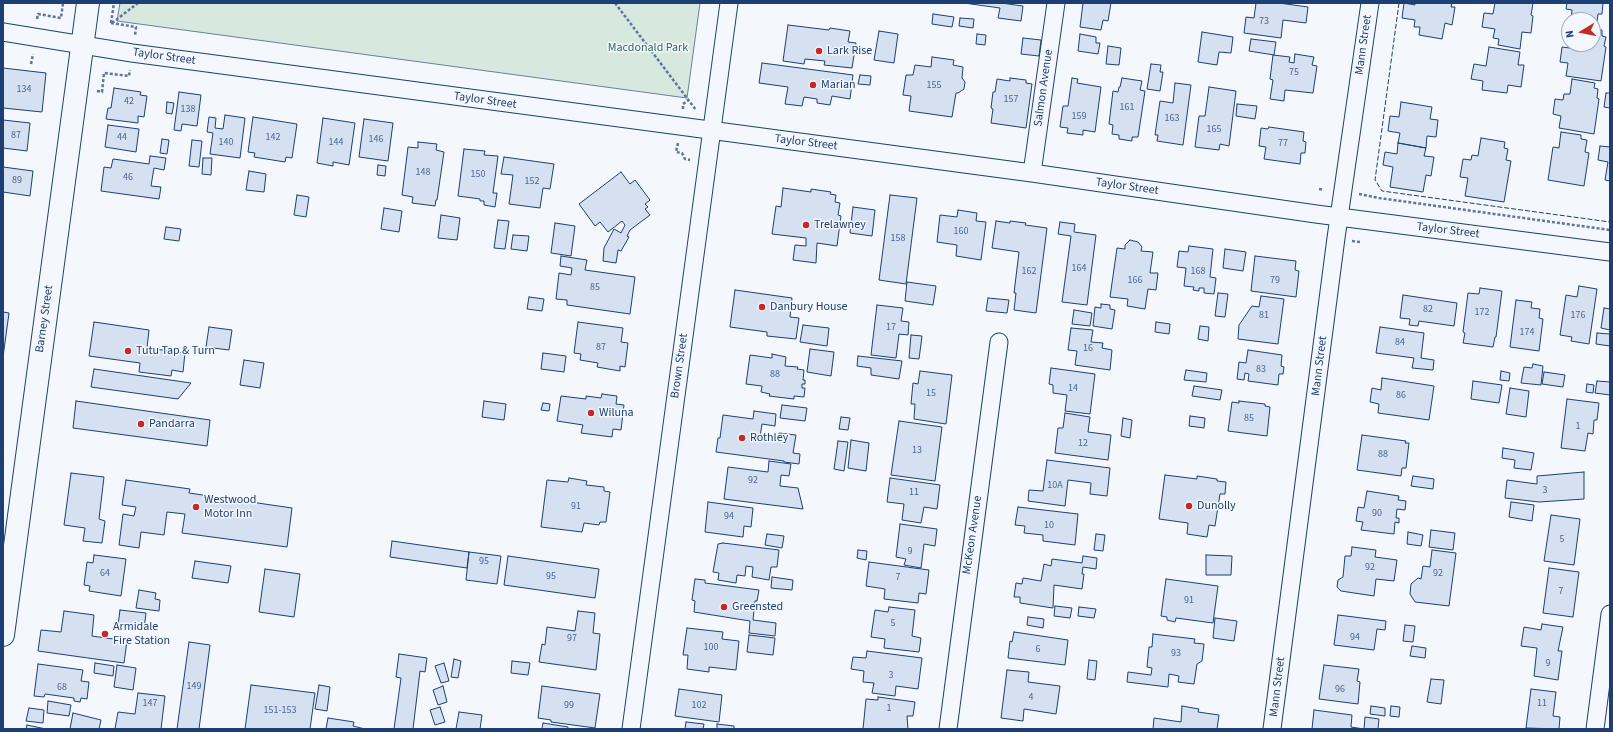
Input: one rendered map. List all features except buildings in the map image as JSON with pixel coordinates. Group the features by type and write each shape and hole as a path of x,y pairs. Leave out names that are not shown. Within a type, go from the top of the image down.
{"main road":[{"name":"Barney Street","path":"3,635 88,3"}],"street":[{"name":"Brown Street","path":"631,729 729,3"},
{"name":"Salmon Avenue","path":"1032,173 1056,3"},
{"name":"Mann Street","path":"1272,729 1339,217 1370,3"},
{"name":"Taylor Street","path":"3,32 132,53 1032,173 1339,217 1610,252"},
{"name":"McKeon Avenue","path":"948,729 999,342"},
{"path":"1595,729 1610,614"}],"path":[{"path":"37,22 38,14 61,18 63,3"},
{"path":"111,23 114,3"},
{"path":"111,23 138,3"},
{"path":"615,3 693,106"},
{"path":"111,23 136,27 135,35"},
{"path":"31,64 32,56"},
{"path":"95,91 102,92 104,73 129,76 130,68"},
{"path":"682,109 683,104 689,100"},
{"path":"678,144 676,152 682,153 685,159 690,160"},
{"path":"1362,194 1379,198 1610,230"}],"green space":[{"name":"Macdonald Park","path":"120,3 700,3 687,98 117,21"}],"fence":[{"path":"1399,3 1375,180 1382,191 1610,222"}],"place":[{"name":"Lark Rise","path":"819,51"},
{"name":"Marian","path":"813,85"},
{"name":"Trelawney","path":"806,225"},
{"name":"Danbury House","path":"762,307"},
{"name":"Tutu Tap & Turn","path":"128,351"},
{"name":"Wiluna","path":"591,413"},
{"name":"Pandarra","path":"141,424"},
{"name":"Rothley","path":"742,438"},
{"name":"Dunolly","path":"1189,506"},
{"name":"Westwood Motor Inn","path":"196,507"},
{"name":"Greensted","path":"724,607"},
{"name":"Armidale Fire Station","path":"105,634"}]}
